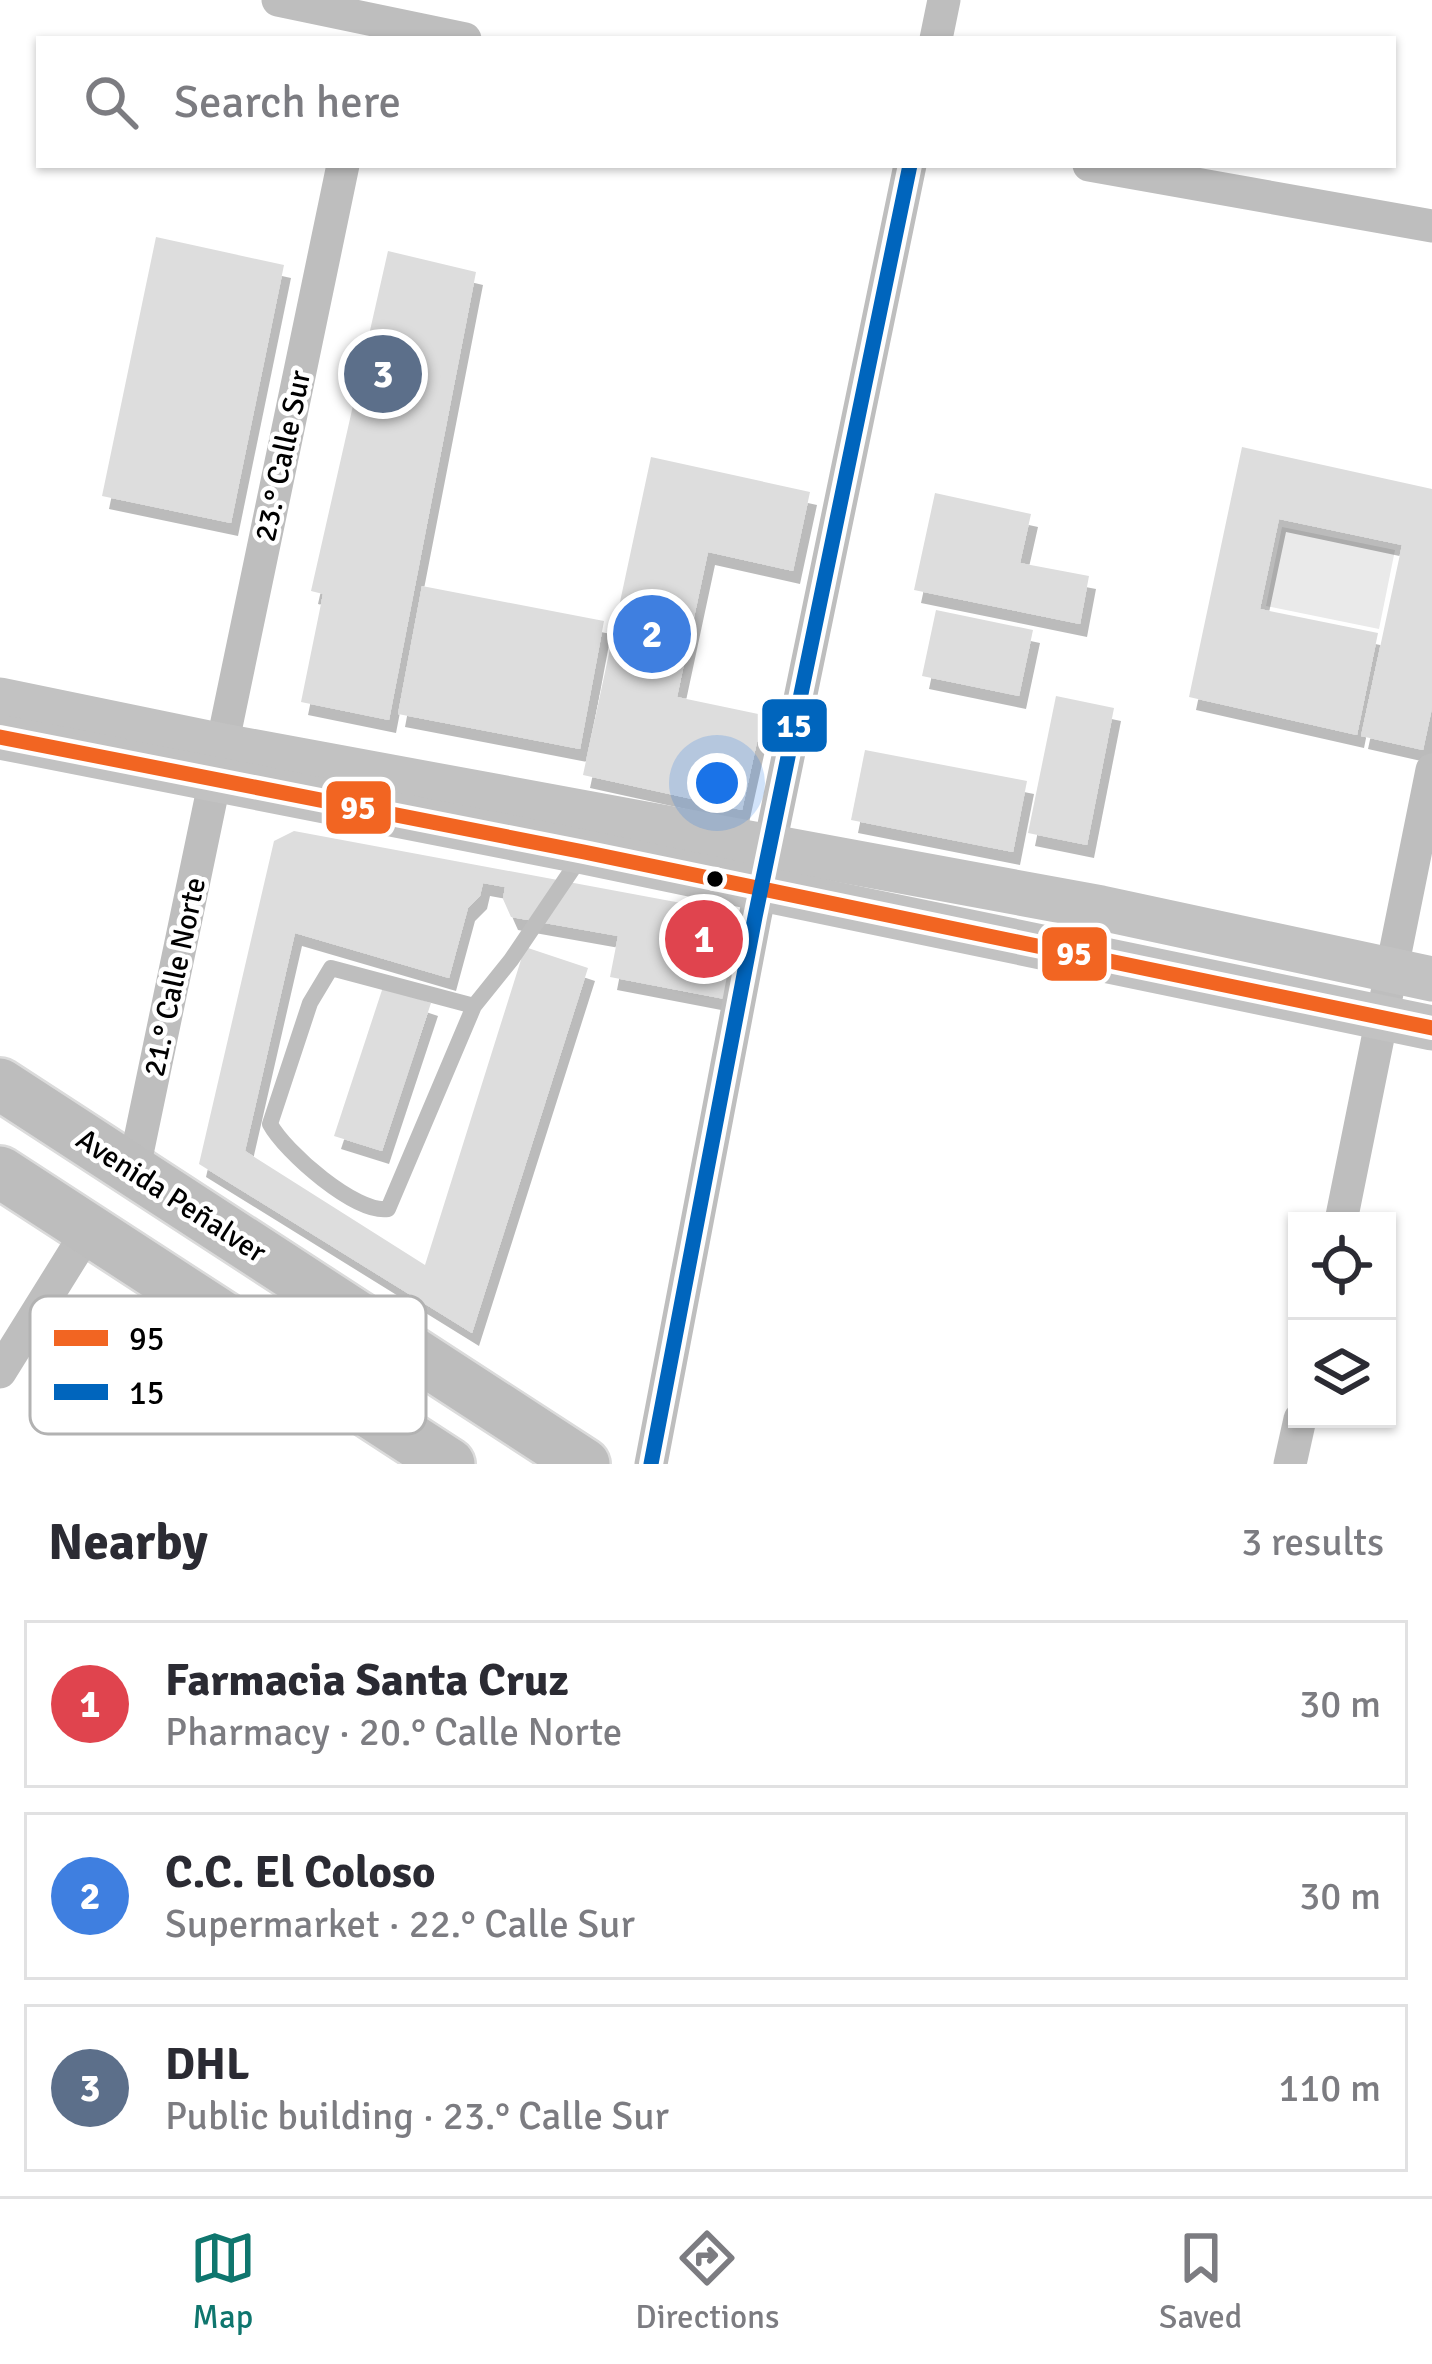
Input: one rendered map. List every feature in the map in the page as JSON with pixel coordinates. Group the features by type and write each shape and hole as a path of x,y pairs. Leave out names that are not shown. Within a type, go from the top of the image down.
{"main road":[{"name":"Avenida Peñalver","path":"0,1084 324,1296"},
{"path":"0,1172 192,1296"},
{"name":"Avenida Peñalver","path":"426,1362 584,1464"},
{"path":"403,1434 449,1464"}],"street":[{"path":"278,0 450,36"},
{"path":"937,36 944,0"},
{"name":"23.° Calle Sur","path":"220,763 342,168"},
{"path":"651,1464 766,867 909,168"},
{"path":"1106,168 1432,226"},
{"path":"0,700 220,763 584,852 766,867 1101,908 1412,975"},
{"path":"0,737 220,763 766,867 1432,1028"},
{"name":"21.° Calle Norte","path":"133,1173 220,763"},
{"path":"1343,1212 1383,1018 1412,975 1432,770"},
{"path":"47,1296 89,1229"},
{"path":"0,1372 30,1324"},
{"path":"1290,1464 1298,1428"}],"lane":[{"path":"474,1006 332,968 310,1003 270,1124 282,1146 365,1207 388,1209 474,1006 512,961 584,852"}],"shaded area":[{"path":"1282,527 1395,550 1379,629 1266,606"}],"building":[{"path":"156,237 284,265 231,523 102,496"},
{"path":"388,251 476,272 389,720 301,702 323,594 311,591"},
{"path":"1242,447 1432,489 1432,708 1423,750 1361,736 1402,545 1279,519 1260,609 1378,633 1357,735 1189,697"},
{"path":"651,457 810,492 793,571 708,552 677,697 763,715 742,810 583,775"},
{"path":"935,493 1031,514 1020,563 1089,576 1080,624 914,590"},
{"path":"422,586 604,621 580,749 398,714"},
{"path":"936,610 1033,630 1019,696 922,676"},
{"path":"1056,696 1114,708 1087,845 1028,833"},
{"path":"865,750 1027,781 1013,852 851,820"},
{"path":"294,831 751,916 735,1001 610,977 618,936 511,917 503,899 505,887 483,883 480,896 468,908 449,978 295,933 245,1151 425,1265 525,947 588,968 472,1333 426,1305 426,1296 412,1296 199,1164 274,841"},
{"path":"383,987 431,1003 382,1151 334,1136"}],"transit line":[{"name":"15","path":"651,1464 755,917 909,168"},
{"name":"95","path":"0,737 584,852 1432,1028"}],"place":[{"name":"DHL","path":"383,374"},
{"name":"C.C. El Coloso","path":"652,634"},
{"name":"Farmacia Santa Cruz","path":"704,939"}]}
